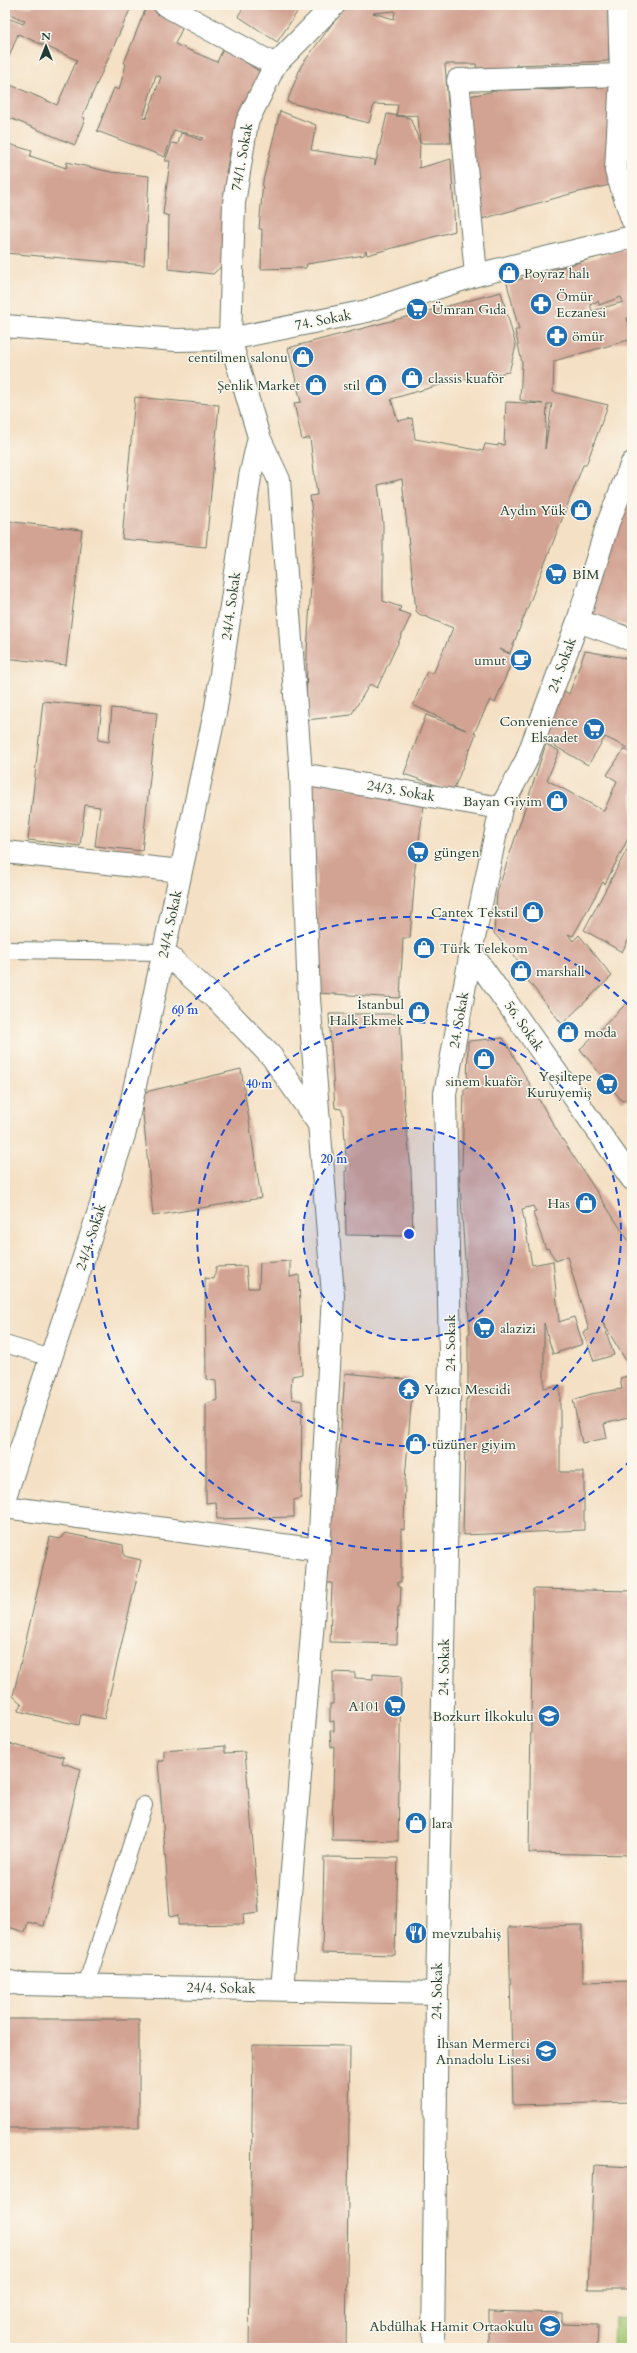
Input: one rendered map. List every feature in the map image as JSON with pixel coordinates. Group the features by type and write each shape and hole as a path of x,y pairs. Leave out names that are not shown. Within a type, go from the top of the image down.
{"street":[{"path":"165,5 275,65"},
{"name":"74/1. Sokak","path":"230,339 234,203 247,122 275,65 334,5"},
{"path":"619,5 621,75 616,171 632,219"},
{"path":"476,275 458,80 621,75"},
{"name":"74. Sokak","path":"5,326 176,340 230,339 366,311 476,275 632,237"},
{"name":"24/4. Sokak","path":"5,1497 125,1132 216,708 250,478 259,437 230,339"},
{"path":"259,437 279,480 301,774 309,999 333,1295 319,1550 282,1989"},
{"name":"24. Sokak","path":"433,2348 437,1993 450,1355 445,1094 471,952 501,808 526,761 578,621 608,523 632,464"},
{"path":"578,621 632,640"},
{"name":"24/3. Sokak","path":"301,774 501,808"},
{"path":"5,852 181,871"},
{"path":"164,952 221,1004 272,1057 319,1124"},
{"name":"56. Sokak","path":"471,952 632,1179"},
{"path":"5,1507 319,1550"},
{"name":"24/4. Sokak","path":"5,1981 86,1985 437,1993"}],"lane":[{"path":"5,950 164,952"},
{"path":"5,1344 51,1358"},
{"path":"86,1985 144,1806"}],"green space":[{"path":"614,2318 632,2319 632,2348 613,2348"}],"building":[{"path":"5,5 32,7 33,5 132,5 82,117 85,118 75,145 5,116 6,83 57,105 77,60 18,34 5,67 5,17 23,24 25,21 5,12"},
{"path":"147,5 185,22 175,44 217,62 224,47 260,72 233,153 230,152 226,173 233,174 226,262 213,274 168,269 169,216 163,214 170,161 165,161 172,143 178,144 181,133 201,140 203,138 174,130 165,157 97,131 114,88 119,90 126,64 124,63","holes":["156,75 161,77 146,119 143,118"]},
{"path":"245,5 302,5 277,42 238,16"},
{"path":"346,5 471,5 471,8 608,5 609,61 516,65 516,73 477,73 476,64 445,64 451,143 420,143 418,115 396,116 398,105 374,104 369,123 287,102 301,66","holes":["395,11 394,19 373,13"]},
{"path":"611,85 610,185 570,194 482,219 464,97 511,88 553,90"},
{"path":"280,111 316,125 311,150 375,160 375,166 387,114 410,118 420,143 419,168 451,159 455,231 367,255 366,251 364,255 307,264 306,268 261,269 262,229 259,229 263,181"},
{"path":"5,143 32,151 30,156 66,168 67,162 111,172 149,176 144,265 5,253"},
{"path":"632,247 632,317 627,318 632,339 554,361 553,392 608,405 586,465 583,465 510,653 499,649 514,656 495,703 490,700 474,733 476,734 453,791 404,774 426,715 466,730 413,705 427,671 433,674 453,628 419,614 416,611 402,479 378,485 383,524 383,601 401,607 399,611 411,615 377,688 370,684 351,715 306,720 307,653 314,532 310,496 317,495 310,438 302,440 294,403 301,402 288,348 501,292 516,346 509,372 457,380 391,399 398,421 412,418 415,439 483,451 485,444 498,446 498,444 504,445 506,402 543,404 520,400 522,363 515,330 519,330 507,283","holes":["621,297 623,302 592,311 590,304 598,301 599,305","547,404 552,404 545,449"]},
{"path":"135,397 219,405 206,547 122,539"},
{"path":"632,493 632,627 586,614 604,560"},
{"path":"5,521 82,530 66,665 5,658"},
{"path":"585,651 632,659 632,750 605,737 588,765 539,737 560,688 569,694"},
{"path":"43,701 102,707 98,740 109,742 112,708 157,713 142,851 95,846 100,807 85,805 80,846 28,840"},
{"path":"546,744 559,751 547,780 604,811 617,781 607,775 624,749 632,754 632,831 605,884 603,882 573,936 568,934 573,941 579,935 612,976 562,1024 522,973 526,970 494,933 497,893"},
{"path":"311,780 424,805 414,875 410,938 403,938 400,998 317,993 316,865 310,865"},
{"path":"632,840 632,933 622,952 584,930"},
{"path":"632,998 632,1098 622,1101 580,1049"},
{"path":"329,1014 400,1014 404,1103 411,1170 413,1236 346,1235 345,1171 347,1171 343,1112 341,1109 335,1108"},
{"path":"503,1038 559,1134 632,1246 631,1369 603,1323 614,1355 594,1361 583,1332 589,1330 567,1256 556,1261 548,1248 546,1249 533,1213 536,1212 533,1206 522,1209 532,1265 553,1261 559,1322 574,1317 583,1344 553,1354 544,1323 544,1388 560,1385 560,1472 584,1472 584,1530 463,1535 466,1399 468,1399 468,1334 470,1333 459,1170 462,1169 464,1089 467,1089 468,1041"},
{"path":"241,1069 261,1198 153,1216 141,1093"},
{"path":"290,1261 290,1277 299,1275 302,1374 292,1376 291,1390 292,1399 302,1401 301,1498 294,1500 294,1517 217,1519 216,1502 206,1503 206,1404 217,1400 216,1381 206,1379 205,1278 214,1279 216,1267 246,1266 248,1288 259,1288 260,1263"},
{"path":"345,1373 413,1380 405,1479 404,1530 401,1529 401,1582 398,1582 398,1586 401,1588 400,1606 398,1607 397,1644 330,1642 332,1583 326,1583 327,1523 338,1469"},
{"path":"632,1375 632,1427 628,1418 604,1424 607,1438 582,1443 573,1400 591,1394 622,1389 620,1378"},
{"path":"65,1533 123,1545 124,1556 141,1560 104,1719 81,1714 79,1725 18,1711 22,1704 13,1696 50,1537 60,1539"},
{"path":"533,1589 632,1591 632,1855 529,1853"},
{"path":"333,1672 355,1673 355,1678 373,1679 373,1674 401,1676 398,1841 332,1840 334,1746 331,1747 330,1731 334,1731 334,1721 330,1722 330,1704 333,1704"},
{"path":"5,1743 64,1757 62,1763 81,1769 44,1926 28,1922 25,1932 5,1926"},
{"path":"225,1746 225,1753 245,1752 259,1912 243,1914 244,1924 178,1925 178,1915 170,1917 158,1761 164,1761 164,1751"},
{"path":"324,1857 398,1858 395,1955 322,1953"},
{"path":"582,1925 583,1982 632,1981 632,2102 513,2105 509,1927"},
{"path":"5,2019 139,2019 139,2128 5,2128"},
{"path":"253,2045 350,2046 346,2348 249,2348"},
{"path":"594,2165 632,2167 632,2289 588,2289"},
{"path":"489,2311 562,2313 562,2324 598,2325 597,2348 489,2348"}],"place":[{"name":"Poyraz halı","path":"509,273"},
{"name":"Ömür Eczanesi","path":"541,304"},
{"name":"Ümran Gıda","path":"417,309"},
{"name":"ömür","path":"557,336"},
{"name":"centilmen salonu","path":"303,357"},
{"name":"classis kuaför","path":"412,378"},
{"name":"Şenlik Market","path":"316,385"},
{"name":"stil","path":"376,385"},
{"name":"Aydın Yük","path":"581,510"},
{"name":"BİM","path":"556,574"},
{"name":"umut","path":"521,660"},
{"name":"Convenience Elsaadet","path":"594,729"},
{"name":"Bayan Giyim","path":"557,801"},
{"name":"güngen","path":"418,852"},
{"name":"Cantex Tekstil","path":"533,912"},
{"name":"Türk Telekom","path":"424,948"},
{"name":"marshall","path":"521,971"},
{"name":"İstanbul Halk Ekmek","path":"419,1012"},
{"name":"moda","path":"568,1032"},
{"name":"sinem kuaför","path":"484,1059"},
{"name":"Yeşiltepe Kuruyemiş","path":"607,1084"},
{"name":"Has","path":"586,1203"},
{"name":"alazizi","path":"484,1328"},
{"name":"Yazıcı Mescidi","path":"409,1389"},
{"name":"tüzüner giyim","path":"416,1444"},
{"name":"A101","path":"395,1706"},
{"name":"Bozkurt İlkokulu","path":"549,1716"},
{"name":"lara","path":"416,1823"},
{"name":"mevzubahiş","path":"416,1933"},
{"name":"İhsan Mermerci Annadolu Lisesi","path":"546,2051"},
{"name":"Abdülhak Hamit Ortaokulu","path":"550,2326"}]}
